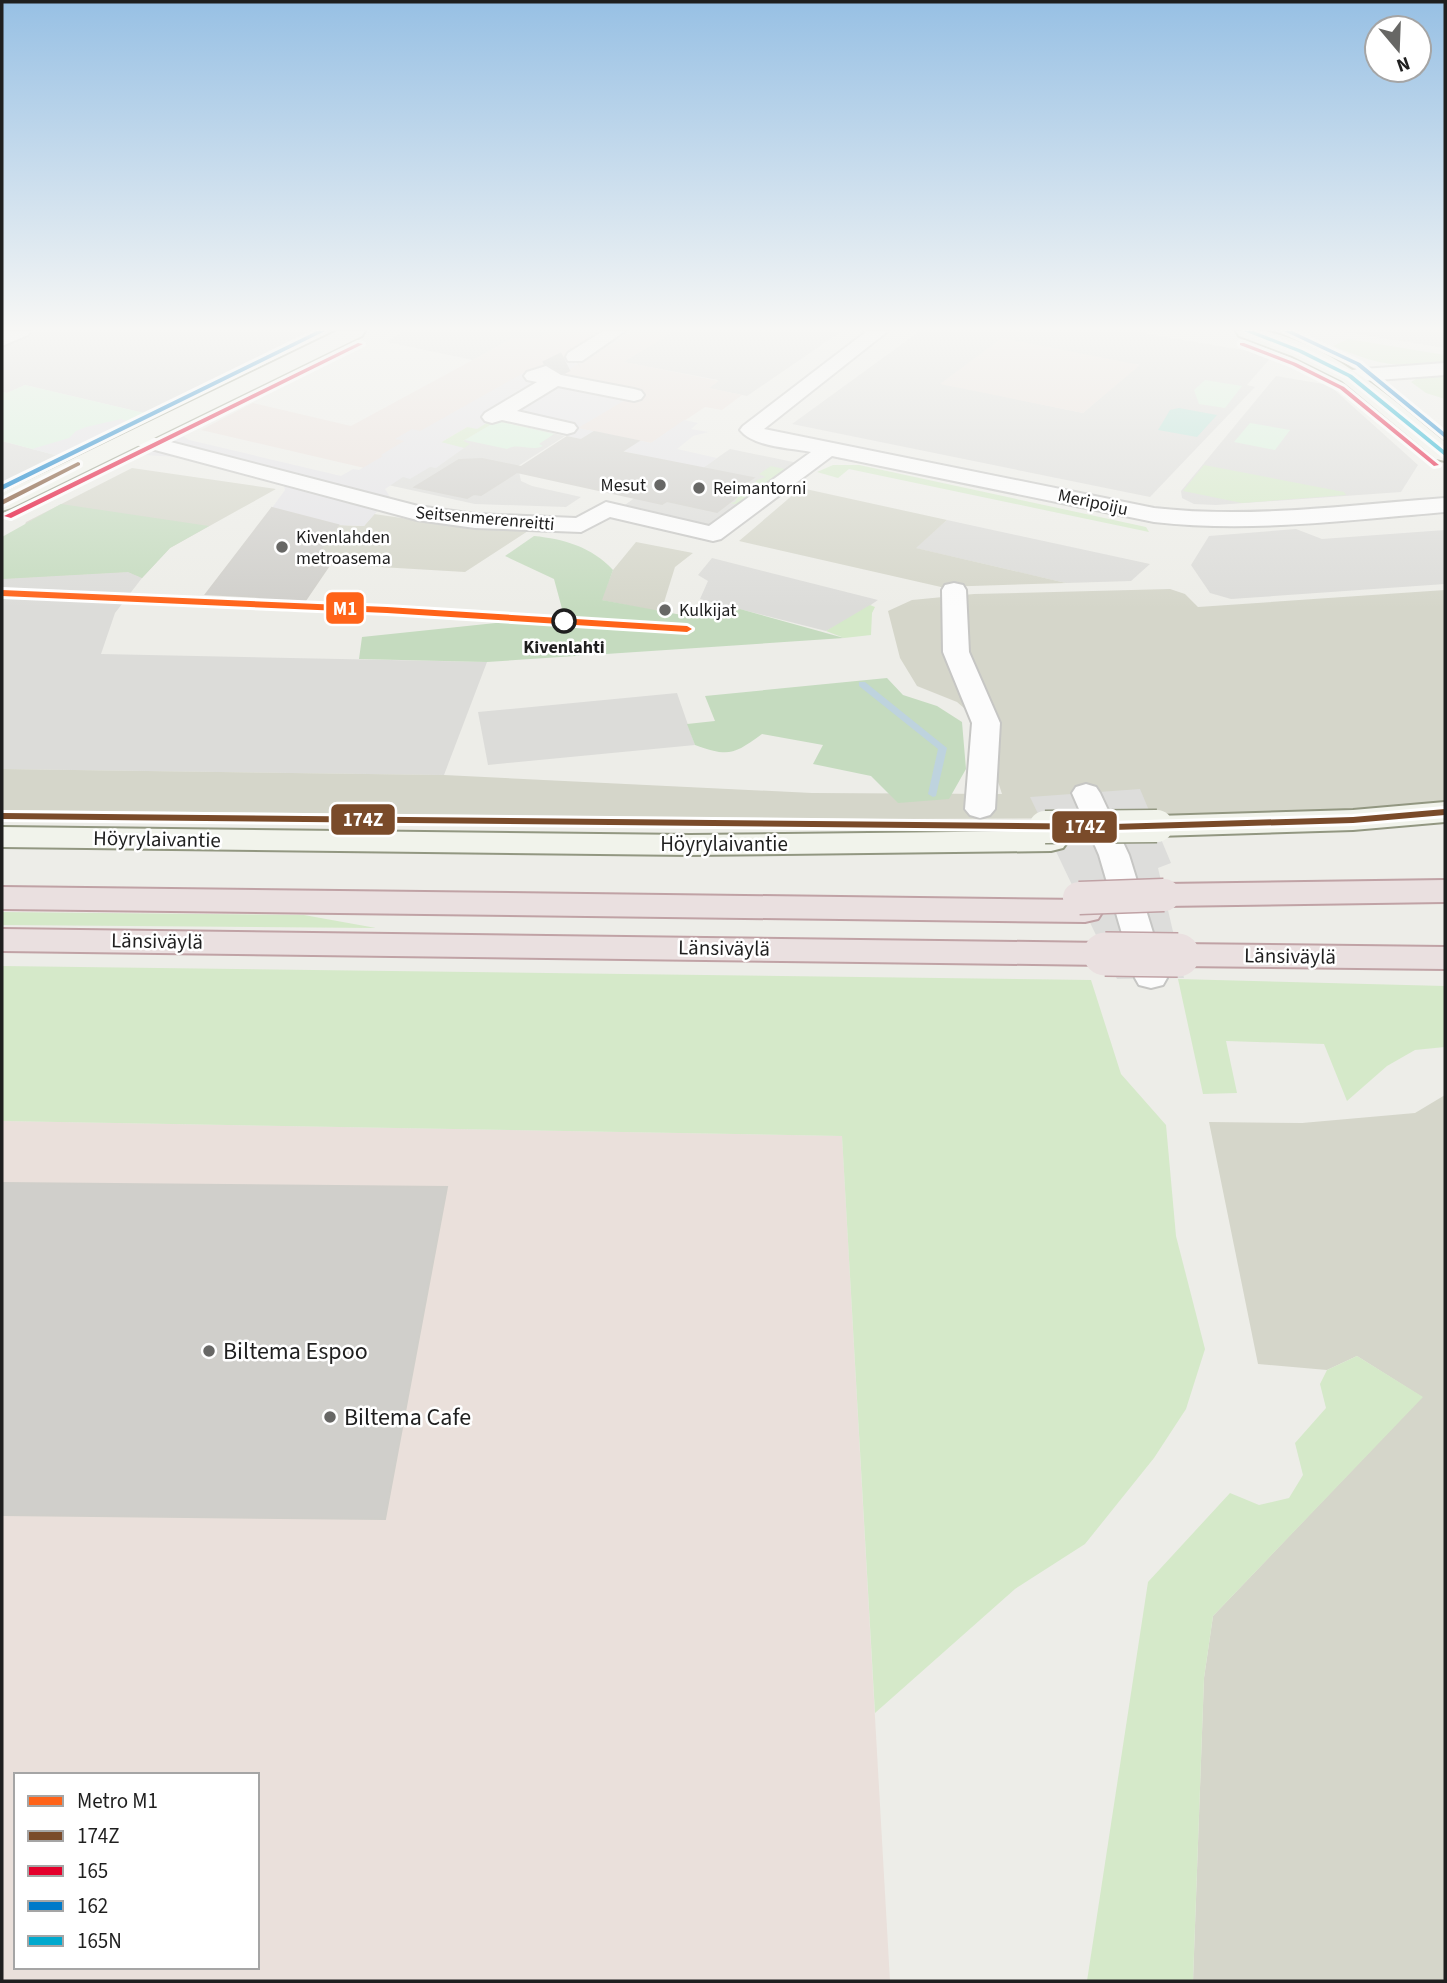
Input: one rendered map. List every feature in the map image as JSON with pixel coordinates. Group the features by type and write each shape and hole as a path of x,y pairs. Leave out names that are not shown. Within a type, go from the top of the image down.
{"highway":[{"path":"1166,904 1445,891"},
{"name":"Länsiväylä","path":"2,898 841,908 1166,904 1445,916"},
{"name":"Länsiväylä","path":"2,940 1105,954 1165,967 1445,958"}],"street":[{"path":"2,503 162,424"},
{"path":"570,424 574,424"},
{"name":"Meripoiju","path":"756,424 750,428 752,432 763,436 1141,512 1199,520 1244,520 1445,505"},
{"path":"1408,424 1445,454"},
{"name":"Seitsenmerenreitti","path":"132,438 417,513 475,521 581,525 606,509 713,534 830,448"},
{"path":"954,590 956,652 986,723 980,809"},
{"path":"1086,793 1165,967"},
{"name":"Höyrylaivantie","path":"1160,833 1445,812"},
{"name":"Höyrylaivantie","path":"2,816 1048,834"},
{"name":"Höyrylaivantie","path":"2,837 690,845 1048,834 1445,832"}],"shaded area":[{"path":"101,424 132,424 63,457 32,449 69,438 86,427"},
{"path":"213,424 341,424 351,426 356,424 680,424 651,443 577,428 467,427 393,470 373,470 201,430"},
{"path":"433,424 486,424 477,429 467,427 441,442 464,448 436,468 430,467 410,479 403,477 385,489 390,497 364,526 338,525 272,508 285,490 283,481 177,457 145,455 183,436 189,440 341,476 353,469 359,470 383,456 381,455 404,441 395,439 412,429 420,431"},
{"path":"493,424 509,424 565,436 518,466 521,481 581,497 566,507 475,504 388,485"},
{"path":"521,424 586,424 578,428 651,443 679,424 697,424 691,429 708,432 693,436 677,449 717,458 699,471"},
{"path":"792,424 1220,424 1150,497"},
{"path":"1237,424 1372,424 1418,465 1401,492 1216,505 1194,504 1182,498 1181,491"},
{"path":"2,441 59,456 2,483"},
{"path":"730,449 798,463 711,525 622,507 681,465 701,469"},
{"path":"132,468 276,489 170,548 142,578 128,572 2,579 26,522"},
{"path":"801,488 947,520 916,548 1066,583 941,587 739,541"},
{"path":"374,514 464,527 528,531 465,572 312,563 338,525 364,526"},
{"path":"947,520 1150,564 1131,581 1066,583 915,548"},
{"path":"1296,529 1322,539 1445,530 1445,584 1231,599 1210,593 1191,565 1209,536"},
{"path":"636,542 693,553 675,567 661,612 601,600 613,570"},
{"path":"712,558 878,600 826,631 700,599 708,581 698,575"},
{"path":"128,572 142,578 115,613 101,654 487,662 444,775 2,769 2,579"},
{"path":"1170,589 1185,594 1198,607 1445,590 1445,803 1364,811 1223,818 882,819 2,810 2,769 444,775 812,793 1002,794 978,720 957,702 917,686 900,658 888,611 912,600 974,594"},
{"path":"677,693 695,745 488,765 478,712"},
{"path":"1445,1095 1445,1981 1193,1981 1204,1678 1213,1616 1422,1397 1357,1356 1327,1370 1258,1364 1209,1122 1302,1123 1415,1113"},
{"path":"2,1121 842,1136 890,1981 2,1981"}],"green space":[{"path":"2,424 123,424 59,456 2,441"},
{"path":"493,424 463,441 470,444 464,448 440,443 467,427"},
{"path":"493,424 508,424 554,434 539,444 543,446 538,448 516,446 507,449 465,440"},
{"path":"509,424 527,424 552,429 548,432"},
{"path":"1162,424 1209,424 1197,437 1158,430"},
{"path":"1250,424 1290,430 1275,450 1234,442"},
{"path":"1422,424 1433,424 1445,434 1445,443"},
{"path":"833,465 859,465 1146,527 1149,532 849,469 838,478 817,472"},
{"path":"1204,465 1344,492 1346,495 1242,503 1183,491"},
{"path":"771,466 789,470 743,506 730,503 749,491 747,490 757,480 766,477 759,474"},
{"path":"61,504 209,526 170,548 142,578 128,572 2,579 2,537"},
{"path":"534,536 577,546 605,562 613,570 602,600 687,616 740,609 844,638 487,662 359,659 362,637 564,616 554,579 505,556"},
{"path":"870,605 875,607 872,613 871,635 844,638 826,631"},
{"path":"887,678 903,695 937,706 962,722 966,769 949,799 898,803 871,776 813,764 823,745 762,734 730,752 706,749 695,745 687,724 715,721 705,696"},
{"path":"2,912 304,915 376,928 2,925"},
{"path":"2,966 1091,980 1121,1074 1166,1125 1176,1236 1205,1349 1186,1409 1154,1458 1085,1544 1015,1589 875,1713 842,1136 2,1121"},
{"path":"1178,979 1445,986 1445,1047 1415,1050 1387,1066 1347,1101 1324,1044 1226,1041 1237,1093 1203,1094"},
{"path":"1357,1356 1423,1397 1213,1616 1204,1678 1193,1981 1087,1981 1148,1582 1230,1493 1259,1505 1289,1498 1303,1475 1295,1443 1326,1408 1320,1384 1327,1370"}],"pier":[{"path":"1140,789 1171,863 1158,868 1184,978 1117,979 1030,797"}],"building":[{"path":"594,432 638,441 621,452 753,478 744,484 752,485 717,512 667,501 662,504 517,472 481,495 474,494 467,498 415,487 459,460 482,459 521,467 567,437 581,440"},
{"name":"Kivenlahden metroasema","path":"272,508 338,525 311,563 330,564 298,611 250,608 259,597 206,594"},
{"name":"Biltema Espoo","path":"2,1183 447,1187 385,1519 2,1515"}],"waterway":[{"path":"862,684 943,748 933,794"}],"metro line":[{"name":"M1","path":"2,593 387,610 687,629"}],"transit line":[{"name":"162","path":"2,488 133,424"},
{"name":"165","path":"8,516 197,424"},
{"name":"165","path":"1385,424 1436,465"},
{"name":"165N","path":"1408,424 1445,454"},
{"name":"162","path":"1430,424 1445,436"},
{"name":"174Z","path":"2,503 78,464"},
{"name":"174Z","path":"2,816 1113,827 1353,820 1445,812"}],"place":[{"name":"Mesut","path":"660,485"},
{"name":"Reimantorni","path":"699,488"},
{"name":"Kivenlahden metroasema","path":"282,547"},
{"name":"Kulkijat","path":"665,610"},
{"name":"Kivenlahti","path":"564,621"},
{"name":"Biltema Espoo","path":"209,1351"},
{"name":"Biltema Cafe","path":"330,1417"}]}
